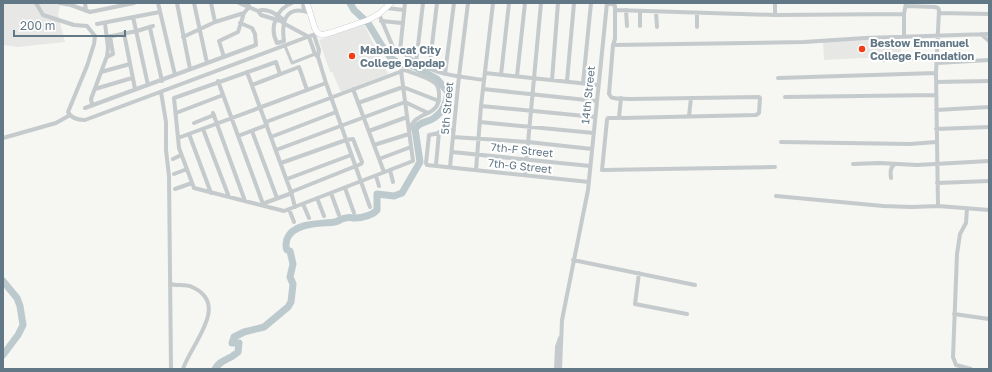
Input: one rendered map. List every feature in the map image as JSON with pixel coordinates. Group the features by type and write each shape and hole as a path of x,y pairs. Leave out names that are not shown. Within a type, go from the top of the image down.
{"main road":[{"path":"307,3 307,12 318,34 333,32 368,20 379,14 392,3"}],"street":[{"path":"36,3 43,15 74,25 87,26 95,36 87,66 68,112 70,115"},
{"path":"60,3 71,4 86,11 92,12 134,3"},
{"path":"85,3 86,11"},
{"path":"158,3 175,75"},
{"path":"177,3 190,69"},
{"path":"194,3 196,6 199,30 207,63"},
{"path":"211,3 215,22"},
{"path":"239,3 248,5 258,11 261,15 276,17 309,37 315,46 326,84 370,207"},
{"path":"285,43 276,42 273,34 276,17 286,5 292,3"},
{"path":"303,3 307,12"},
{"path":"400,51 405,3"},
{"path":"416,63 422,3"},
{"path":"429,70 437,3"},
{"path":"444,74 454,3"},
{"name":"5th Street","path":"450,167 468,3"},
{"path":"476,170 481,106 493,3"},
{"path":"501,75 510,3"},
{"path":"517,76 525,3"},
{"path":"525,175 541,3"},
{"path":"552,80 558,3"},
{"path":"567,81 574,3"},
{"path":"583,83 591,3"},
{"path":"607,3 614,4 615,10 615,39 613,45 610,97 614,99 760,98 759,113 757,115 608,118 606,120 602,170 775,167"},
{"name":"14th Street","path":"558,368 562,344 560,338 562,320 588,190 607,3"},
{"path":"775,3 775,15"},
{"path":"904,37 904,14 906,4 935,6 938,8 936,73 936,164 938,206"},
{"path":"224,57 219,41 237,34 248,5"},
{"path":"386,8 404,10"},
{"path":"307,12 297,10 291,12 284,22 282,30 285,43 292,63 317,55"},
{"path":"615,10 775,15 904,14"},
{"path":"626,10 627,26"},
{"path":"640,11 640,26"},
{"path":"96,24 160,12"},
{"path":"656,12 657,27"},
{"path":"183,37 215,22 244,13"},
{"path":"697,13 697,27"},
{"path":"939,13 989,14"},
{"path":"379,14 395,50 400,51 416,63 429,70 444,74 484,80"},
{"path":"133,17 148,85"},
{"path":"381,21 402,23"},
{"path":"92,105 91,101 107,57 108,37 105,23"},
{"path":"85,108 135,89 162,81 256,45 255,34 252,28 240,23"},
{"path":"108,37 151,27 162,81"},
{"path":"124,33 135,89"},
{"path":"70,115 81,120 85,120 285,43 318,34"},
{"path":"315,46 318,34"},
{"path":"981,34 989,40"},
{"path":"613,45 804,42 938,35 989,34"},
{"path":"882,60 937,58"},
{"path":"937,63 989,60"},
{"path":"280,74 276,62 218,81 174,98 179,148 194,188 284,211 413,161 401,71"},
{"path":"101,72 130,64"},
{"path":"252,85 299,67 307,90"},
{"path":"238,136 353,89 405,70 435,82 438,87 439,101 432,112 420,116 413,122 409,134"},
{"path":"247,72 292,192 295,207"},
{"path":"485,73 598,85"},
{"path":"778,78 936,73"},
{"path":"95,89 132,78"},
{"path":"936,82 989,80"},
{"path":"218,81 262,205"},
{"path":"178,138 326,84"},
{"path":"358,103 403,87 439,101"},
{"path":"353,89 384,172"},
{"path":"483,89 596,101"},
{"path":"161,92 166,122 166,150 169,176 171,369"},
{"path":"176,113 223,95"},
{"path":"785,97 936,95"},
{"path":"620,98 620,118"},
{"path":"689,116 690,98"},
{"path":"276,150 405,102 428,113"},
{"path":"481,106 595,117"},
{"path":"936,110 989,107"},
{"path":"271,136 336,112"},
{"path":"194,122 214,114 245,201"},
{"path":"3,138 56,123 70,115"},
{"path":"369,131 407,117"},
{"path":"480,122 594,133"},
{"path":"936,129 989,127"},
{"path":"203,129 229,197"},
{"path":"439,132 436,165 426,164 429,135 439,132 454,130"},
{"path":"252,131 277,198"},
{"path":"189,134 211,192"},
{"path":"374,145 409,134"},
{"path":"453,137 592,148"},
{"path":"262,205 355,167 362,162 353,139 346,140 281,164"},
{"path":"782,142 910,144 936,142"},
{"path":"379,159 411,147"},
{"name":"7th-F Street","path":"452,152 590,166"},
{"path":"173,159 181,155"},
{"path":"287,179 351,155"},
{"path":"853,164 879,163 917,165 989,161"},
{"path":"891,178 890,172 895,164"},
{"name":"7th-G Street","path":"436,165 589,182"},
{"path":"174,174 187,169"},
{"path":"390,170 394,182"},
{"path":"376,176 379,186"},
{"path":"937,183 989,181"},
{"path":"175,189 192,183"},
{"path":"345,188 354,212"},
{"path":"331,193 339,215"},
{"path":"776,196 883,206 938,206 989,210"},
{"path":"317,198 324,216"},
{"path":"303,204 309,218"},
{"path":"967,208 966,223 958,240 953,349 954,361 958,366 971,369"},
{"path":"289,209 294,222"},
{"path":"573,260 695,284"},
{"path":"639,273 635,304 687,314"},
{"path":"170,284 190,286 200,291 206,297 209,305 205,325 183,369"},
{"path":"954,314 989,319"}],"shaded area":[{"path":"3,3 59,3 60,7 58,14 65,42 18,47 3,45"},
{"name":"Mabalacat City College Dapdap","path":"364,24 388,74 341,92 332,72 330,72 319,40"},
{"name":"Bestow Emmanuel College Foundation","path":"900,37 901,56 824,60 823,42"}],"waterway":[{"path":"215,369 221,362 238,352 239,343 232,343 234,337 244,332 264,327 288,307 291,302 293,284 290,277 293,264 290,251 287,250 286,246 290,233 295,229 308,225 335,222 344,218 358,218 367,216 377,210 377,194 394,196 402,193 420,162 415,129 421,123 431,120 437,116 446,103 448,92 437,79 413,66 402,65 392,59 368,23 354,10 350,3"},
{"path":"3,281 17,298 23,325 18,335 3,355"}],"place":[{"name":"Bestow Emmanuel College Foundation","path":"862,49"},
{"name":"Mabalacat City College Dapdap","path":"352,56"}]}
